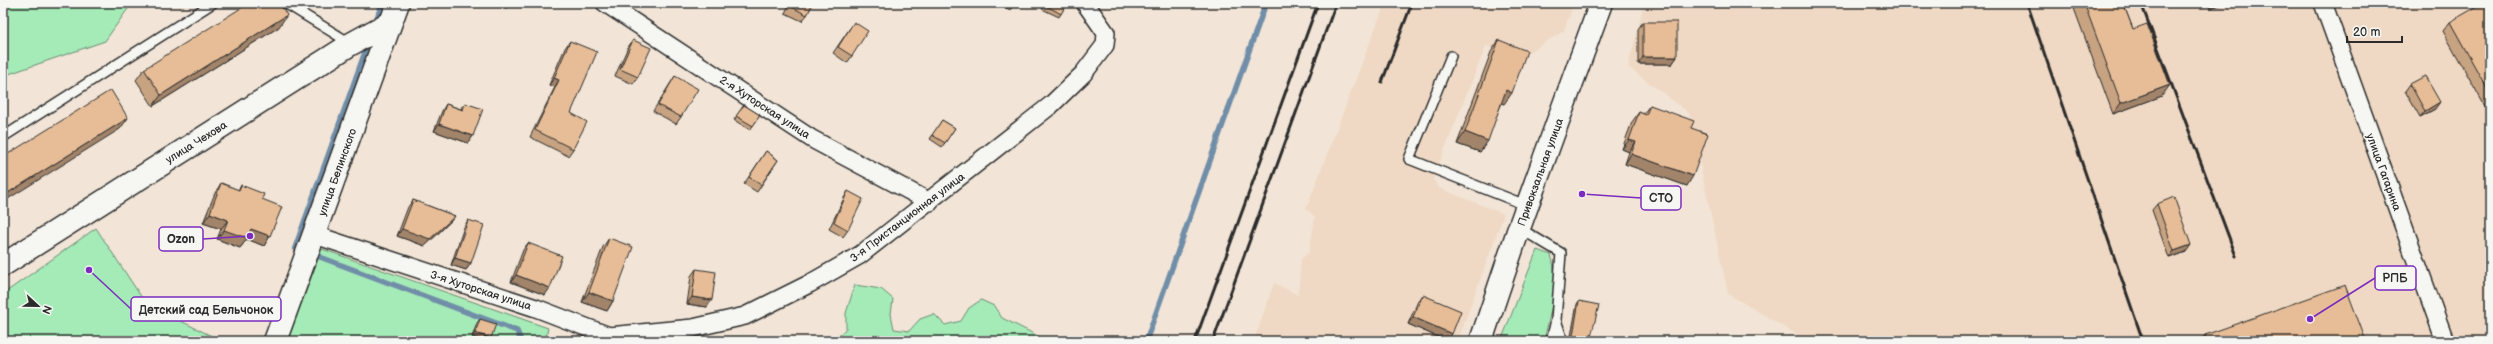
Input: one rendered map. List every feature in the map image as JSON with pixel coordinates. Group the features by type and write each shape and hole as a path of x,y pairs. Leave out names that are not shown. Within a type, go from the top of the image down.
{"street":[{"name":"2-я Хуторская улица","path":"605,3 812,139 930,202"},
{"name":"3-я Пристанционная улица","path":"648,333 693,328 745,316 809,284 860,255 930,202 1051,105 1083,74 1105,45 1106,33 1085,3"},
{"name":"Привокзальная улица","path":"1481,341 1519,228 1602,3"},
{"name":"улица Гагарина","path":"2323,3 2445,341"},
{"name":"улица Чехова","path":"3,265 351,44 394,12"},
{"name":"улица Белинского","path":"275,341 315,235 394,12"},
{"name":"3-я Хуторская улица","path":"315,235 536,308 609,336 648,333"}],"lane":[{"path":"3,136 213,3"},
{"path":"285,3 351,44"},
{"path":"1451,56 1409,158 1528,206"},
{"path":"1519,228 1561,253 1556,320 1551,341"},
{"path":"1556,320 1562,335 1560,341"}],"shaded area":[{"path":"1385,3 1574,3 1564,31 1526,54 1512,55 1486,46 1433,179 1439,188 1504,214 1458,341 1254,341 1274,283 1298,295 1301,259 1309,252 1315,217 1306,209"},
{"path":"1644,3 2490,3 2490,341 1808,341 1728,294 1689,113 1628,67"}],"green space":[{"path":"3,3 132,3 105,41 3,76"},
{"path":"96,228 146,304 222,341 3,341 3,294"},
{"path":"322,249 548,328 545,341 287,341"},
{"path":"1537,250 1551,255 1555,276 1553,298 1544,341 1501,341"},
{"path":"855,285 881,289 893,299 891,314 894,329 909,331 920,319 934,314 945,325 961,321 969,308 981,300 994,306 1002,318 1048,341 835,341 846,328 846,313"}],"building":[{"path":"249,3 279,3 287,15 161,95 144,69"},
{"path":"791,3 813,3 807,15 790,6"},
{"path":"1046,3 1067,3 1061,14 1045,5"},
{"path":"2084,3 2123,3 2133,29 2147,24 2170,85 2121,103"},
{"path":"2483,3 2490,14 2490,94 2450,22"},
{"path":"854,22 868,31 852,56 838,47"},
{"path":"1643,22 1677,22 1677,57 1643,57"},
{"path":"633,40 651,48 638,77 620,69"},
{"path":"1499,40 1527,51 1512,93 1506,90 1488,141 1465,132"},
{"path":"570,41 597,52 571,113 587,122 573,149 535,130 559,80 554,78"},
{"path":"675,76 698,89 681,117 658,105"},
{"path":"2425,76 2440,102 2425,111 2410,84"},
{"path":"111,90 128,118 3,196 3,157"},
{"path":"465,103 483,109 473,136 439,124 446,104 463,110"},
{"path":"744,105 760,115 753,126 736,116"},
{"path":"1650,105 1694,121 1691,128 1708,134 1693,176 1631,154 1636,142 1629,140 1639,112 1646,115"},
{"path":"942,120 955,128 945,143 932,135"},
{"path":"766,151 778,160 761,185 749,177"},
{"path":"221,183 239,190 241,185 264,194 262,199 282,207 270,236 251,229 247,238 224,230 228,220 210,213"},
{"path":"848,191 863,199 848,230 834,222"},
{"path":"2174,197 2191,245 2174,251 2157,204"},
{"path":"413,200 455,216 430,239 402,229"},
{"path":"468,220 484,225 471,263 455,258"},
{"path":"609,238 633,247 613,301 589,292"},
{"path":"528,243 562,256 550,288 516,275"},
{"path":"696,269 716,272 712,300 692,297"},
{"path":"2345,285 2366,341 2207,341 2205,335"},
{"path":"1423,295 1461,311 1452,334 1413,317"},
{"path":"1579,301 1599,305 1590,341 1572,341"},
{"path":"480,319 496,324 491,338 475,333"}],"waterway":[{"path":"375,24 382,3"},
{"path":"1146,341 1266,3"},
{"path":"304,251 295,248 369,41"},
{"path":"312,254 517,331 521,341"}],"railway":[{"path":"1195,341 1318,3"},
{"path":"1213,341 1336,3"},
{"path":"1382,82 1412,3"},
{"path":"2027,3 2143,341"},
{"path":"2141,3 2236,256"}],"place":[{"name":"СТО","path":"1582,194"},
{"name":"Ozon","path":"250,236"},
{"name":"Детский сад Бельчонок","path":"89,270"},
{"name":"РПБ","path":"2310,319"}]}
